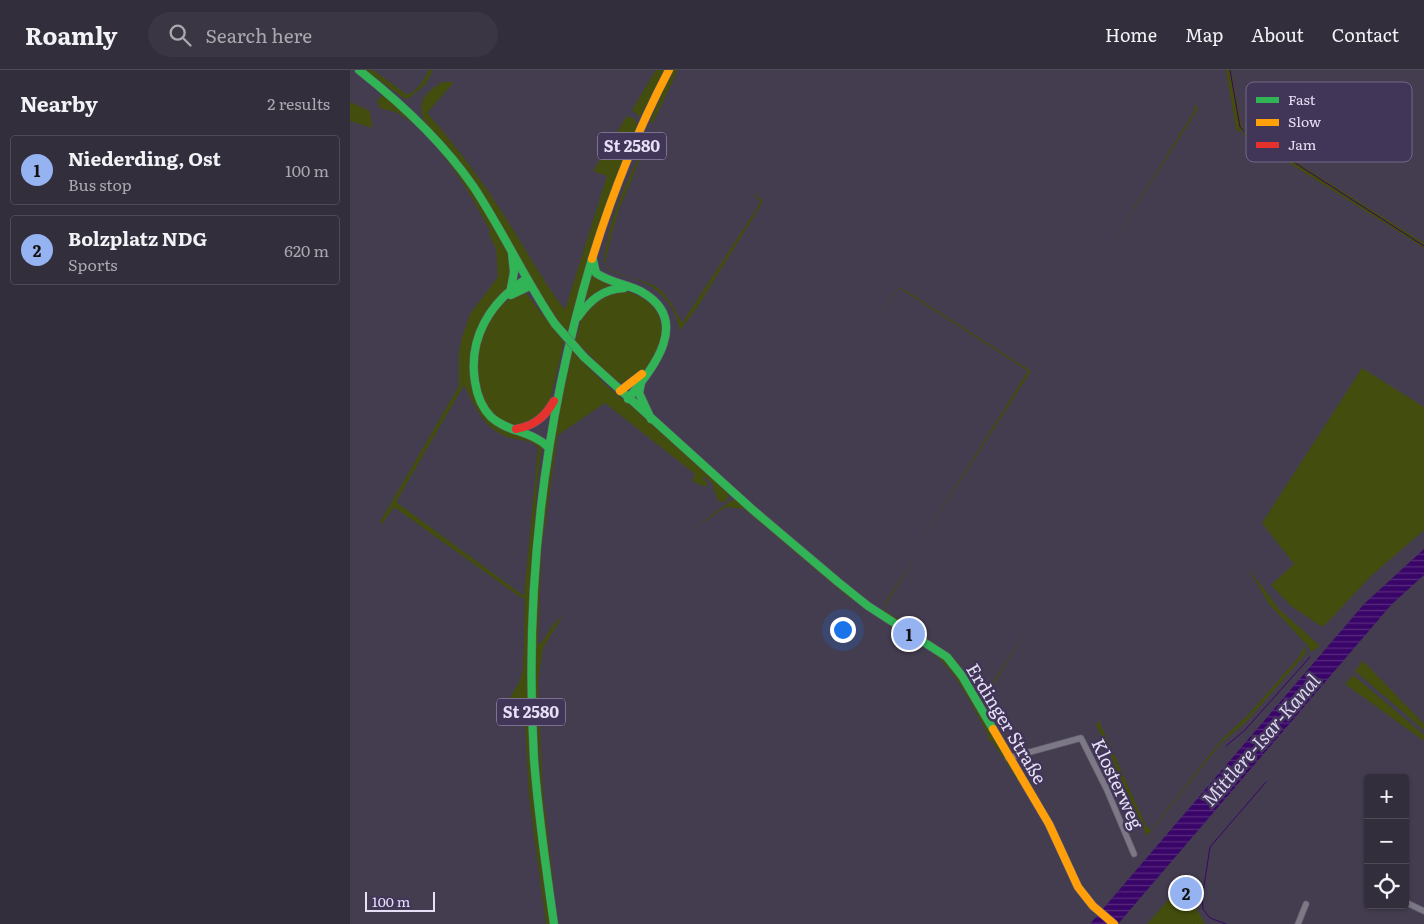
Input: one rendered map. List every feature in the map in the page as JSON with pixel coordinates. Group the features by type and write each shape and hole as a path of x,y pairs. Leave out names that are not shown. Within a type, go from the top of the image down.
{"main road":[{"name":"St 2580","path":"554,924 536,796 530,677 534,573 548,447 574,324 593,257 626,161 668,70"},
{"name":"Erdinger Straße","path":"361,72 398,100 449,154 487,207 528,283 555,324 584,357 628,399 838,582 868,606 947,657 962,676 1008,758 1049,824 1078,887 1086,898 1114,924"},
{"path":"512,253 514,272 511,288 492,310 478,332 474,344 473,376 478,395 492,419 511,429 536,436 548,447"},
{"path":"593,257 596,273 632,288 654,301 665,320 665,342 659,358 628,399"},
{"path":"511,288 528,283"},
{"path":"492,310 528,283"},
{"path":"574,324 589,301 600,293 610,289 632,288"},
{"path":"620,391 659,358"},
{"path":"641,382 639,393 651,419"},
{"path":"511,429 532,425 541,419 558,396"}],"street":[{"name":"Klosterweg","path":"1008,758 1081,738 1107,790 1134,854"},
{"path":"1298,924 1306,904"},
{"path":"1409,904 1424,910"}],"green space":[{"path":"365,70 373,70 406,94 412,93 420,85 429,70 433,70 425,85 408,99"},
{"path":"656,70 665,70 640,117 632,110"},
{"path":"672,70 678,70 654,121 649,124"},
{"path":"1226,70 1231,70 1242,127 1245,130 1240,132 1236,129"},
{"path":"443,82 454,82 427,113 489,192 565,310 607,176 593,171 627,116 635,119 637,125 568,331 558,322 539,292 475,181 424,120 421,107 424,97"},
{"path":"382,95 396,102 431,137 468,186 497,230 505,245 508,257 512,279 472,342 483,411 533,437 542,447 537,484 528,648 551,924 546,924 529,797 524,708 509,699 519,683 523,669 525,597 523,599 394,507 382,524 380,522 459,386 459,352 462,338 470,314 498,277 496,249 488,232 491,233 474,202 441,152 415,125 399,114 380,108 377,101","holes":["464,385 480,415 490,427 509,438 527,441 538,448 524,596 396,502"]},
{"path":"350,102 370,111 372,128 350,121"},
{"path":"1194,104 1198,109 1109,248 1195,110"},
{"path":"645,147 620,207 605,264 615,271 645,282 662,291 669,299 682,323 761,202 752,193 763,202 696,309 680,330 673,310 663,296 652,287 609,269 604,263 609,235 618,204 631,173"},
{"path":"1287,162 1296,162 1424,243 1424,248"},
{"path":"591,274 614,284 585,302"},
{"path":"898,288 905,290 1031,371 918,546 1028,371 901,289 898,289 870,330"},
{"path":"626,291 648,302 660,319 662,328 661,339 646,369 624,384 614,380 579,344 576,355 607,386 652,423 727,492 729,496 725,502 718,501 712,483 704,477 702,478 708,484 705,487 692,481 695,474 605,403 558,435 542,546 538,642 540,645 553,625 563,615 543,648 538,681 543,792 555,896 542,822 534,645 544,499 566,374 582,317 598,297"},
{"path":"526,293 564,342 546,410 523,426 503,423 485,404 476,375 482,330 501,305 517,294"},
{"path":"1362,368 1424,407 1424,530 1371,576 1325,625 1321,626 1291,606 1271,585 1294,564 1262,523"},
{"path":"732,500 737,500 910,637 848,597 744,509 726,507 693,529"},
{"path":"917,554 883,609 950,654 959,664 981,700 1027,630 981,704 956,664 882,610"},
{"path":"1248,568 1280,610 1320,646 1311,652 1308,646 1269,604"},
{"path":"912,639 918,639 948,662 964,684 1025,792 992,741 989,741 987,733 957,680 937,657 926,647"},
{"path":"1305,646 1306,653 1246,722 1222,742 1147,836 1096,724 1099,721 1146,826 1151,830 1223,738 1248,715 1298,658"},
{"path":"1363,661 1424,724 1424,730 1355,671"},
{"path":"1353,675 1424,735 1424,741 1345,684"},
{"path":"1189,876 1198,883 1199,903 1177,924 1147,924"},
{"path":"1195,906 1205,924 1177,924"}],"water":[{"name":"Mittlere-Isar-Kanal","path":"1424,549 1424,575 1391,605 1118,924 1090,924 1364,604"}],"waterway":[{"path":"1230,70 1240,127 1244,131"},
{"path":"1294,162 1424,246"},
{"name":"Mittlere-Isar-Kanal","path":"1226,746 1245,730 1310,657"},
{"path":"1226,924 1210,918 1203,909 1202,899 1210,847 1266,782"}],"traffic: fast":[{"path":"359,70 391,96 435,138 461,169 484,203 555,324"},
{"path":"511,288 514,272 512,253"},
{"path":"554,924 540,821 534,759 532,632 535,569 541,506 561,382 575,320 592,259"},
{"path":"593,260 596,273 642,292 657,304 664,317 666,330 663,345 657,359 628,399"},
{"path":"526,279 502,299 484,323 475,351 475,382 480,401 491,417 504,426 535,438 548,447"},
{"path":"511,295 530,286"},
{"path":"578,317 587,305 598,296 624,288"},
{"path":"555,324 584,357"},
{"path":"584,357 753,510 838,582 868,606 947,657 962,676 993,729"},
{"path":"641,383 639,393 651,419"}],"traffic: slow":[{"path":"592,259 626,163 646,116 669,70"},
{"path":"620,391 642,374"},
{"path":"993,729 1049,824 1078,887 1093,906 1114,924"}],"traffic: jam":[{"path":"516,429 534,423 547,412 554,401"}],"place":[{"name":"Niederding, Ost","path":"909,634"},
{"name":"Bolzplatz NDG","path":"1186,893"}]}
